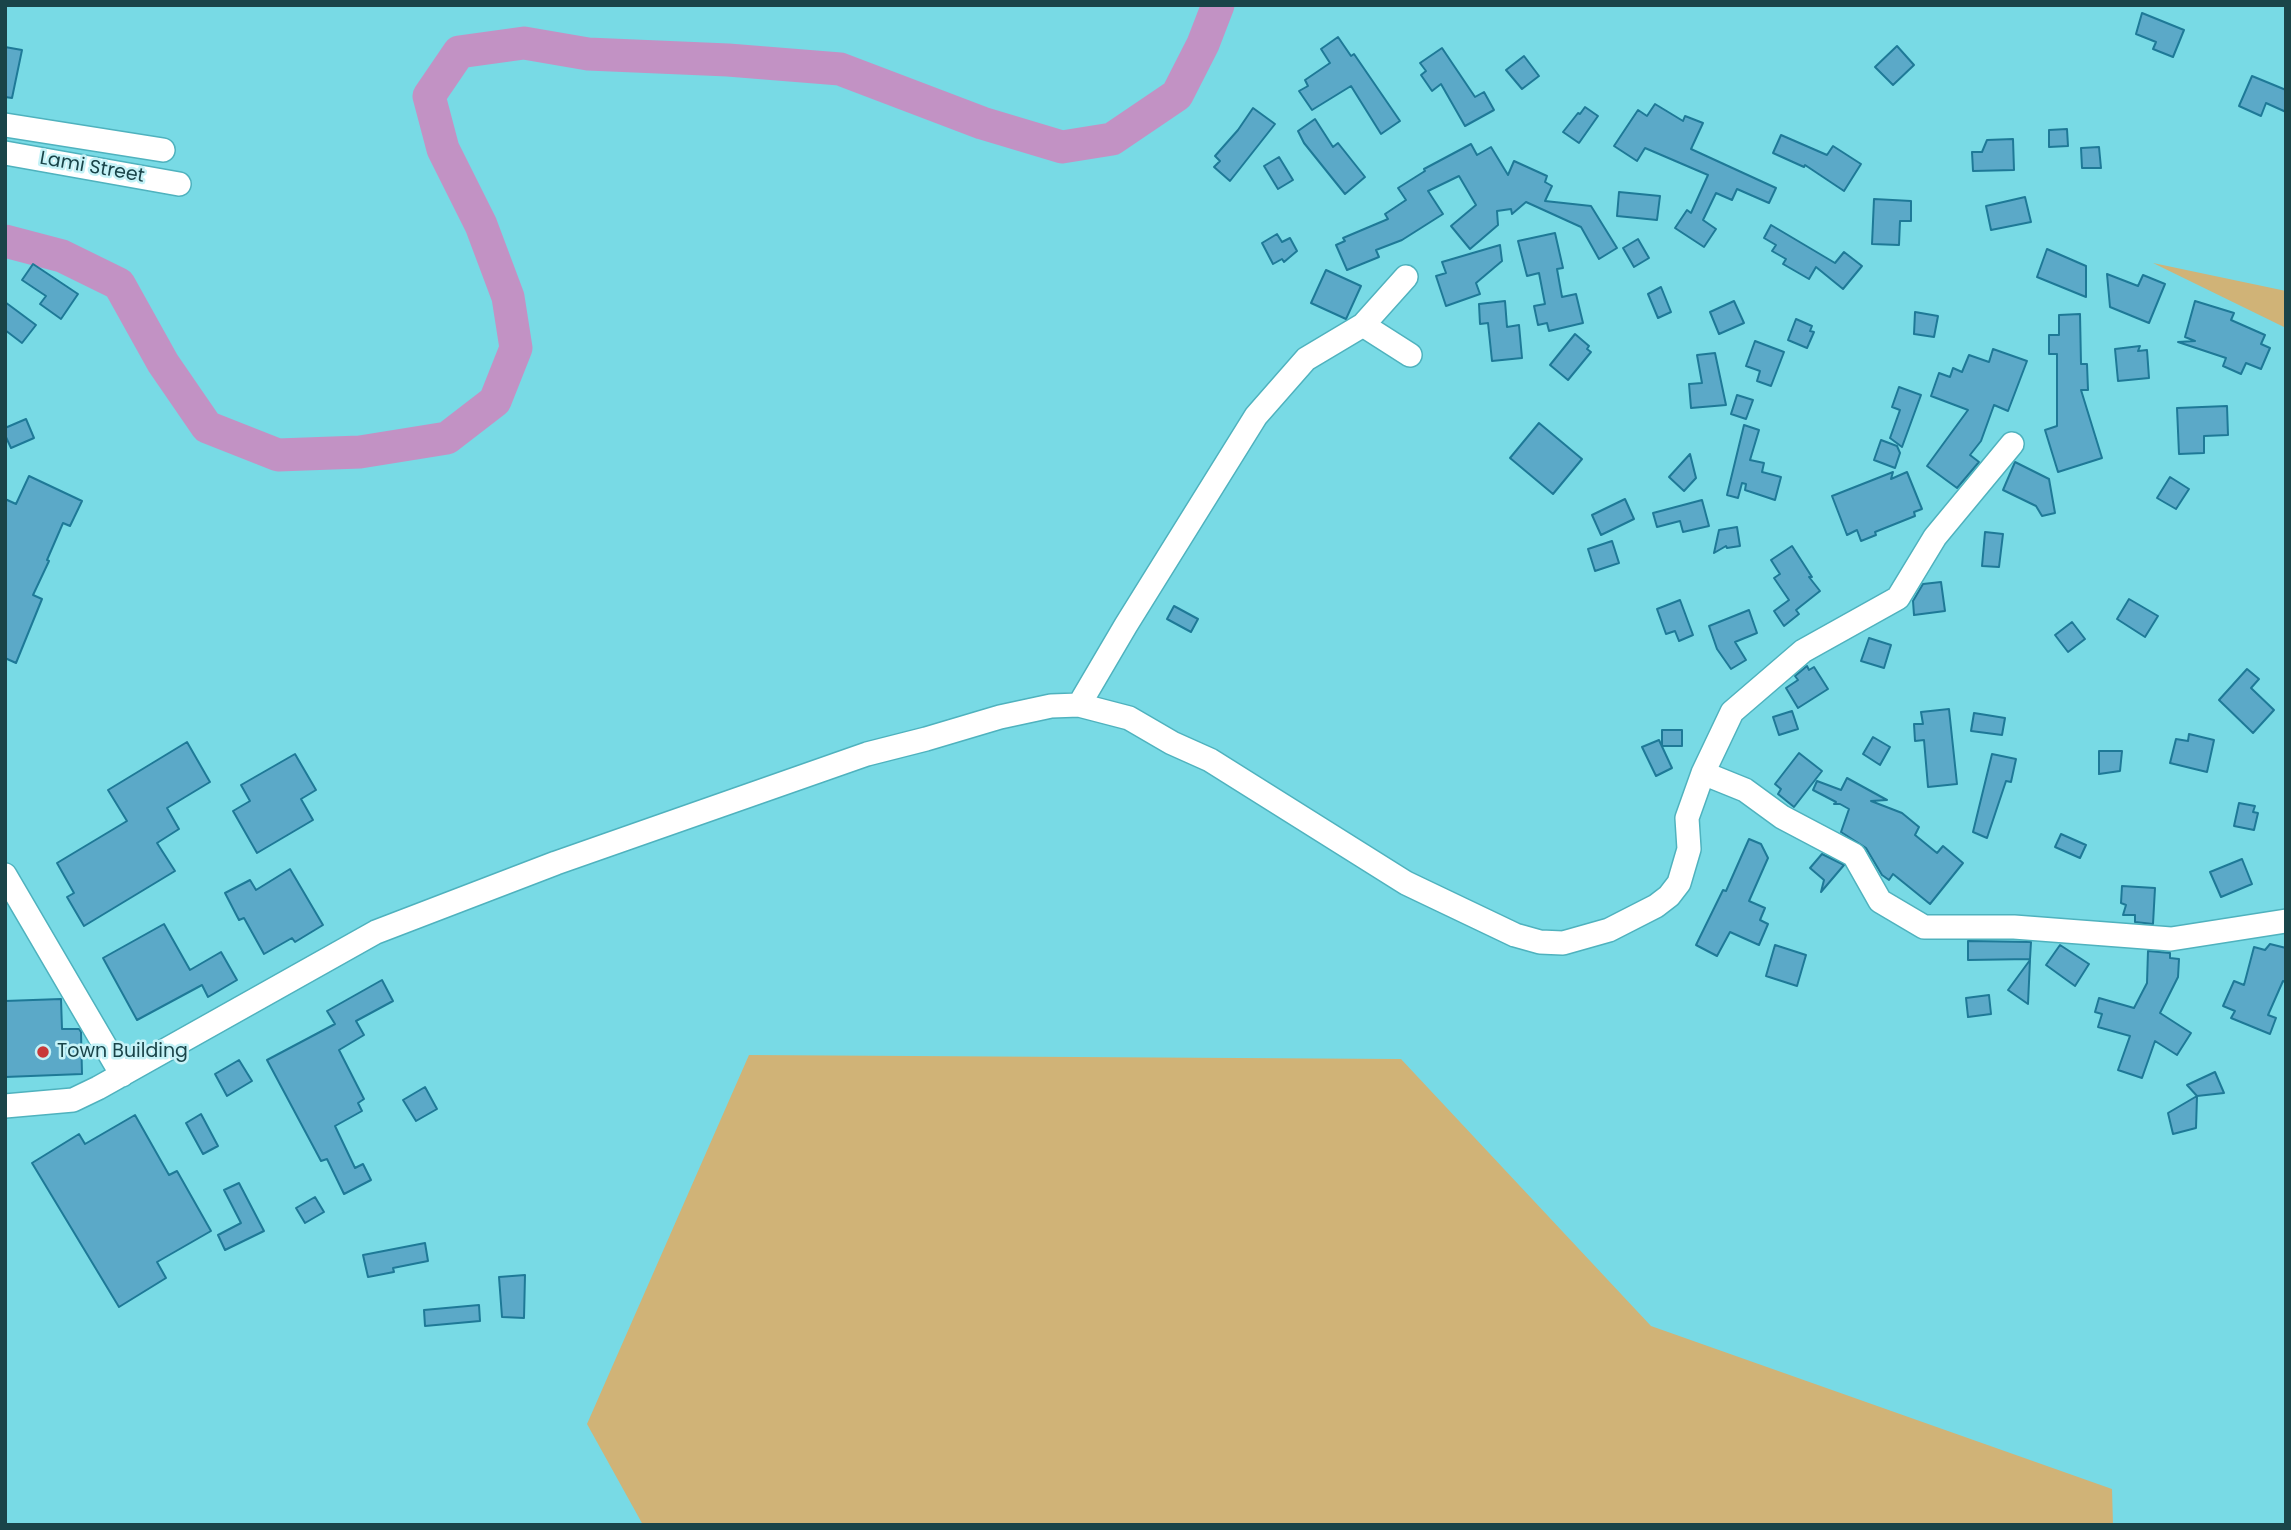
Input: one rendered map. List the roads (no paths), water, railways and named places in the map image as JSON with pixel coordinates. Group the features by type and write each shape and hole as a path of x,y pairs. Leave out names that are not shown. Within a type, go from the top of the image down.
{"street":[{"path":"5,125 163,150"},
{"name":"Lami Street","path":"5,153 179,184"},
{"path":"1079,705 1255,416 1306,359 1363,325 1406,276"},
{"path":"1363,325 1410,355"},
{"path":"5,1106 73,1100 376,932 440,906 867,754 1000,717 1051,706 1079,705 1129,718 1172,743 1210,760 1406,883 1515,935 1540,942 1563,943 1609,930 1656,906 1669,896 1679,883 1689,849 1687,818 1703,773 1732,712 1803,651 1898,598 1935,537 2012,444"},
{"path":"1703,773 1745,790 1782,817 1854,855 1880,901 1924,926 2014,927 2171,939 2286,921"},
{"path":"5,875 122,1075"}],"waterway":[{"path":"5,241 62,256 119,284 163,363 207,427 278,455 360,452 447,438 495,401 516,348 508,297 481,225 443,149 429,96 459,52 524,43 588,54 728,60 840,69 982,123 1062,147 1112,139 1177,95 1203,44 1218,5"}],"place":[{"name":"Town Building","path":"43,1052"}]}
